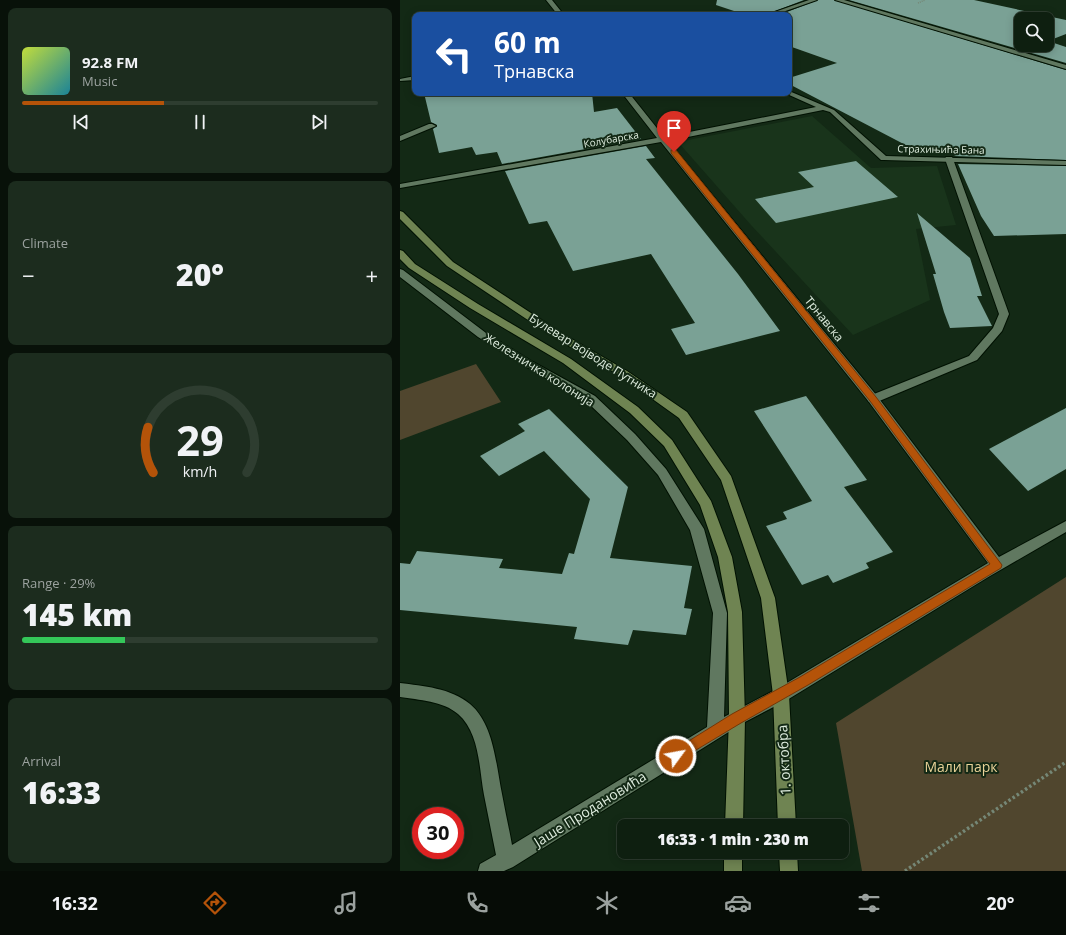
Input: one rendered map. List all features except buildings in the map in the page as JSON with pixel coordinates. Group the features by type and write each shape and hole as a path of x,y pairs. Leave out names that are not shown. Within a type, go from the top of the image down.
{"main road":[{"name":"Булевар војводе Путника","path":"400,214 450,264 559,336 624,373 683,415 727,479 768,598 781,695"},
{"name":"Булевар војводе Путника","path":"400,253 412,266 474,306 567,361 634,410 668,443 706,504 724,557 735,612 736,718"},
{"name":"1. октобра","path":"781,695 787,819"},
{"path":"734,819 736,718"},
{"path":"733,859 733,871"},
{"path":"788,859 789,871"}],"street":[{"path":"548,0 558,12"},
{"path":"779,12 814,0"},
{"path":"838,0 1020,53 1066,68"},
{"path":"402,80 412,78"},
{"name":"Страхињића Бана","path":"792,94 825,107 884,158 1066,163"},
{"name":"Трнавска","path":"627,96 873,399 997,565"},
{"name":"Колубарска","path":"400,186 664,140 825,107"},
{"path":"400,140 432,126"},
{"path":"873,399 973,358 998,329 1004,314 949,159"},
{"name":"Железничка колонија","path":"400,272 482,335 529,364 591,398 631,437 662,472 697,529 720,613 715,732"},
{"name":"Јаше Продановића","path":"487,871 507,866 736,718 781,695 997,565 1066,526"},
{"path":"400,690 450,700 464,709 476,726 485,751 507,866"}],"path":[{"path":"905,871 1066,762"}],"shaded area":[{"path":"812,116 871,168 937,166 956,225 916,229 930,300 853,335 751,225 678,142"}],"green space":[{"path":"476,364 501,402 400,440 400,391"},
{"name":"Мали парк","path":"1066,577 1066,871 862,871 836,723"}],"route":[{"path":"674,152 840,360 873,399 997,565 781,695 736,718 676,756"}]}
